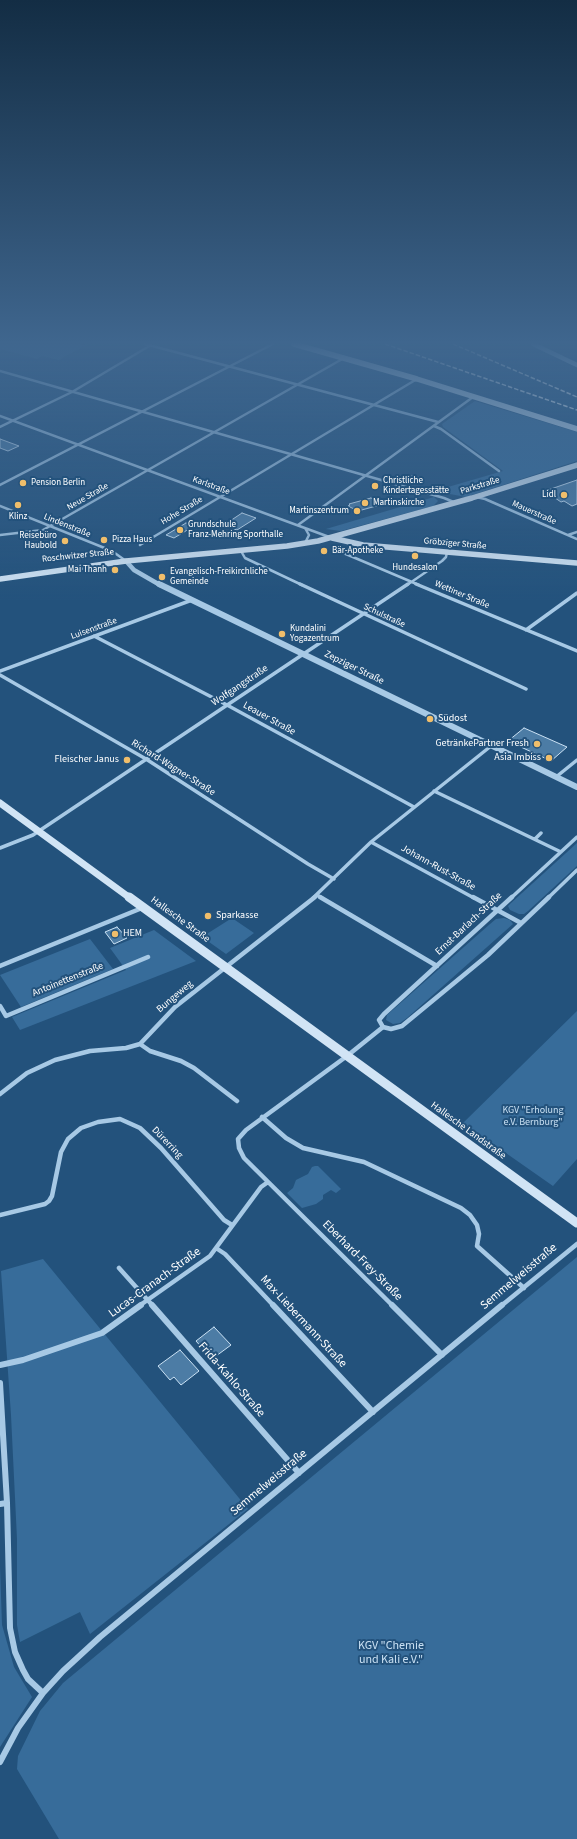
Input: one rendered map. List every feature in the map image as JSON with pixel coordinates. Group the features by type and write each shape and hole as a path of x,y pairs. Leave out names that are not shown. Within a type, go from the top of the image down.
{"main road":[{"name":"Parkstraße","path":"126,561 304,544 332,538 476,497 486,496 563,469 577,466"},
{"name":"Gröbziger Straße","path":"332,538 355,544 577,563"},
{"name":"Roschwitzer Straße","path":"0,574 107,561 126,561"},
{"name":"Roschwitzer Straße","path":"0,579 126,561"},
{"name":"Hallesche Straße","path":"0,803 347,1056"},
{"name":"Hallesche Landstraße","path":"347,1056 577,1223"}],"street":[{"name":"Karlstraße","path":"36,430 332,538"},
{"path":"0,484 108,430"},
{"path":"207,430 436,495 456,503"},
{"name":"Neue Straße","path":"0,535 43,530 219,430"},
{"name":"Hohe Straße","path":"140,545 333,430"},
{"path":"298,525 429,430"},
{"path":"442,430 499,471"},
{"path":"436,495 442,500 439,507"},
{"name":"Mauerstraße","path":"486,496 577,539"},
{"name":"Lindenstraße","path":"0,506 112,551 126,561"},
{"path":"304,544 308,539 305,528"},
{"path":"567,535 577,532"},
{"name":"Schulstraße","path":"241,551 245,558 526,689"},
{"name":"Wettiner Straße","path":"341,552 577,651"},
{"name":"Wolfgangstraße","path":"0,848 26,838 39,831 442,560 446,557 447,552"},
{"name":"Zepziger Straße","path":"126,561 134,570 192,600 440,719 491,746 577,787"},
{"path":"526,630 577,593"},
{"name":"Luisenstraße","path":"0,670 192,600"},
{"name":"Leauer Straße","path":"94,636 227,705 414,807"},
{"name":"Richard-Wagner-Straße","path":"0,675 146,759 334,879"},
{"path":"226,968 317,895 371,842 491,746"},
{"path":"556,777 577,760"},
{"path":"434,791 561,852"},
{"path":"535,839 541,833"},
{"name":"Ernst-Barlach-Straße","path":"382,1027 379,1020 384,1014 577,837"},
{"name":"Johann-Rust-Straße","path":"371,842 522,923"},
{"path":"268,1182 244,1158 238,1144 241,1134 347,1056 382,1027 391,1029 402,1026 482,959 577,870"},
{"path":"317,895 437,966"},
{"path":"0,966 143,907"},
{"name":"Antoinettenstraße","path":"0,1006 6,1016 148,957"},
{"name":"Bungeweg","path":"140,1044 175,1007 226,968"},
{"path":"0,1094 27,1073 55,1060 90,1051 126,1048 140,1044 150,1051 181,1061 194,1068 237,1101"},
{"path":"262,1118 286,1138 303,1148 364,1162 461,1208 470,1215 477,1225 479,1234 477,1246 524,1288"},
{"name":"Dürerring","path":"0,1215 45,1204 49,1201 52,1196 61,1152 68,1139 81,1128 98,1122 120,1119 140,1128 224,1220 232,1225"},
{"name":"Lucas-Cranach-Straße","path":"0,1365 23,1360 102,1333 210,1256 261,1188 268,1182"},
{"name":"Eberhard-Frey-Straße","path":"268,1182 442,1355"},
{"name":"Semmelweisstraße","path":"0,1762 18,1728 43,1693 100,1637 577,1244"},
{"name":"Max-Liebermann-Straße","path":"216,1248 225,1254 373,1412"},
{"name":"Frida-Kahlo-Straße","path":"119,1268 299,1473"},
{"path":"0,1384 7,1503 10,1628 12,1641 23,1670 28,1678 43,1693"},
{"path":"0,1504 7,1503"}],"green space":[{"path":"447,430 570,430 577,432 577,461 466,497 439,492 448,487 503,471"},
{"path":"434,497 438,501 433,506 341,531 326,529"},
{"path":"577,843 577,866 524,914 519,914 510,910 508,906 511,903"},
{"path":"232,918 254,933 226,954 202,937"},
{"path":"504,918 510,920 513,924 407,1018 400,1023 393,1024 386,1020 387,1015 490,924 496,919"},
{"path":"154,930 196,961 20,1030 12,1017 126,970 110,948"},
{"path":"90,939 113,969 21,1007 0,975"},
{"name":"KGV \"Erholung e.V. Bernburg\"","path":"577,1011 577,1159 553,1186 463,1123"},
{"path":"318,1166 341,1189 336,1193 331,1190 323,1195 323,1199 316,1204 302,1208 287,1193 293,1188 296,1180 308,1174 312,1167"},
{"name":"KGV \"Chemie und Kali e.V.\"","path":"577,1257 577,1839 59,1839 17,1769 18,1756 40,1711 63,1683"},
{"path":"43,1259 248,1509 90,1634 80,1612 20,1642 17,1625 17,1539 11,1415 1,1271"},
{"path":"0,1567 2,1625 14,1667 32,1697 0,1747"}],"building":[{"path":"0,439 19,446 8,451 0,448"},
{"path":"413,476 421,478 415,484 396,478"},
{"name":"Lidl","path":"577,480 577,504 572,506 564,501 561,502 545,491"},
{"name":"Martinskirche","path":"371,498 380,505 358,511 348,506 350,505 349,504"},
{"path":"242,513 256,518 237,530 224,525"},
{"name":"Grundschule Franz-Mehring Sporthalle","path":"186,523 194,526 174,538 166,535"},
{"name":"GetränkePartner Fresh","path":"524,728 567,747 551,761 508,741"},
{"name":"HEM","path":"117,927 127,938 114,944 105,932"},
{"path":"214,1327 231,1345 212,1359 196,1341"},
{"path":"180,1350 199,1371 181,1385 174,1377 170,1380 158,1366"}],"place":[{"name":"Pension Berlin","path":"23,483"},
{"name":"Christliche Kindertagesstätte","path":"375,486"},
{"name":"Lidl","path":"564,495"},
{"name":"Martinskirche","path":"365,503"},
{"name":"Klinz","path":"18,505"},
{"name":"Martinszentrum","path":"357,511"},
{"name":"Grundschule Franz-Mehring Sporthalle","path":"180,530"},
{"name":"Pizza Haus","path":"104,540"},
{"name":"Reisebüro Haubold","path":"65,541"},
{"name":"Bär-Apotheke","path":"324,551"},
{"name":"Hundesalon","path":"415,556"},
{"name":"Mai Thanh","path":"115,570"},
{"name":"Evangelisch-Freikirchliche Gemeinde","path":"162,577"},
{"name":"Kundalini Yogazentrum","path":"282,634"},
{"name":"Südost","path":"430,719"},
{"name":"GetränkePartner Fresh","path":"537,744"},
{"name":"Asia Imbiss","path":"549,758"},
{"name":"Fleischer Janus","path":"127,760"},
{"name":"Sparkasse","path":"208,916"},
{"name":"HEM","path":"115,934"}]}
